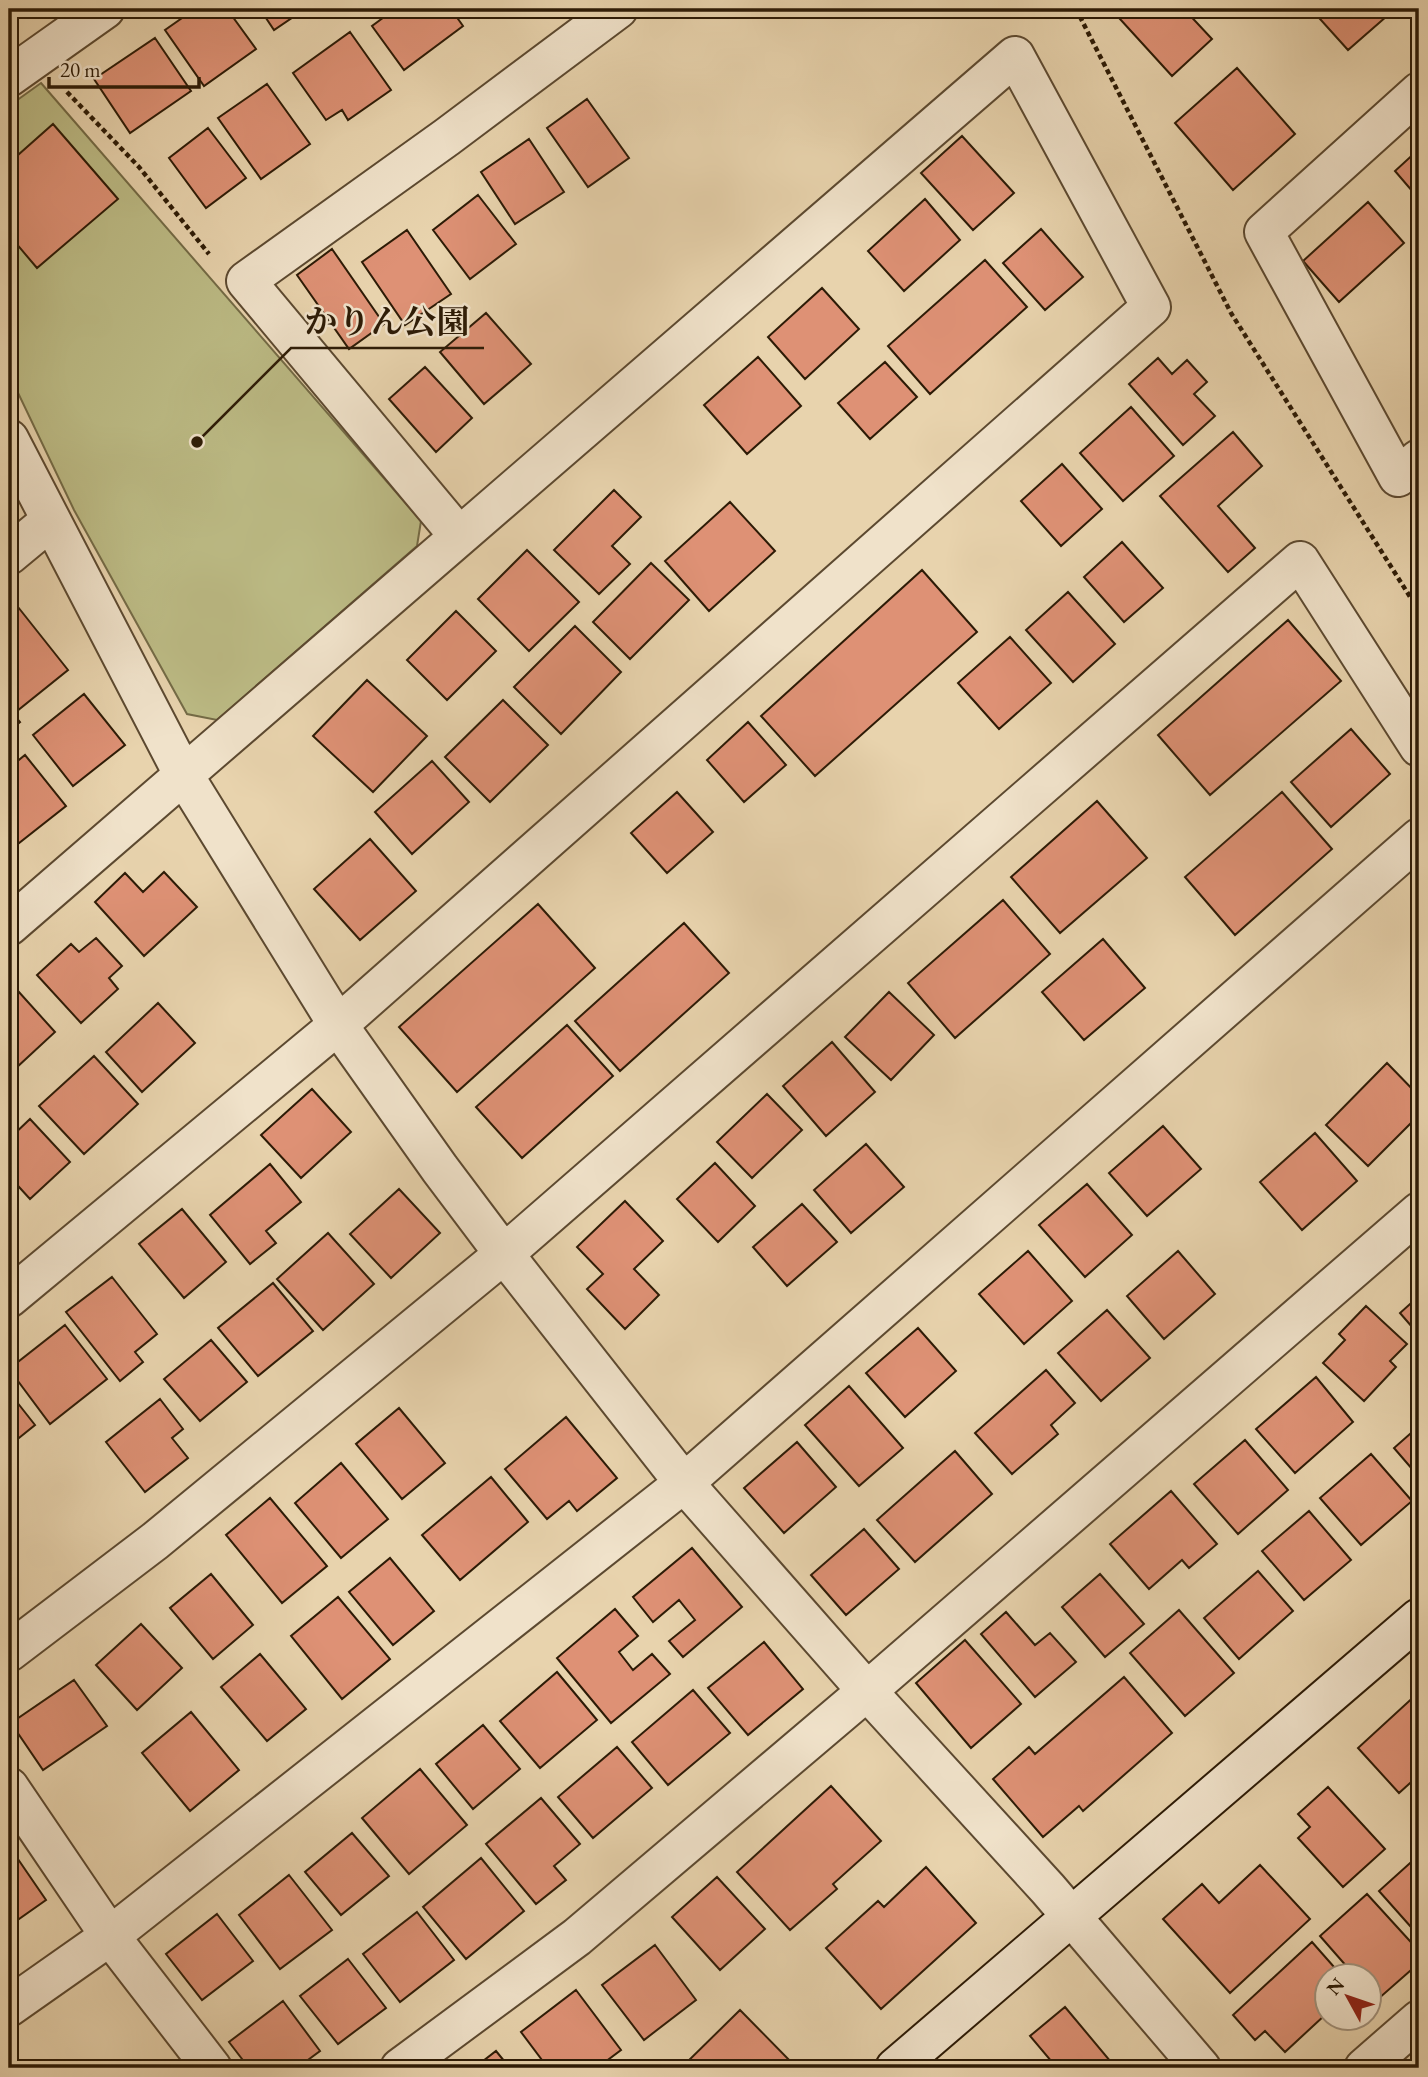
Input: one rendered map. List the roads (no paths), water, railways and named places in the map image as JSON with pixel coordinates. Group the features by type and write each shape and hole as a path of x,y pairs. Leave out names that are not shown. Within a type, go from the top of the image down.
{"street":[{"path":"22,68 105,9"},
{"path":"459,536 246,281 447,137 618,9"},
{"path":"9,926 1015,56 1151,307 338,1025 9,1298"},
{"path":"1419,92 1264,232 1398,477 1419,458"},
{"path":"9,439 183,775 338,1025 440,1170 684,1483 867,1691 1048,1889 1201,2068"},
{"path":"9,555 50,521"},
{"path":"9,1652 155,1541 504,1254 1300,561 1419,747"},
{"path":"9,2007 110,1936 684,1483 1419,838"},
{"path":"400,2068 577,1937 867,1691 1419,1212"},
{"path":"895,2068 1419,1618"},
{"path":"9,1787 110,1936 212,2068"},
{"path":"1364,2068 1419,2020"}],"place":[{"name":"かりん公園","path":"197,442"}]}
